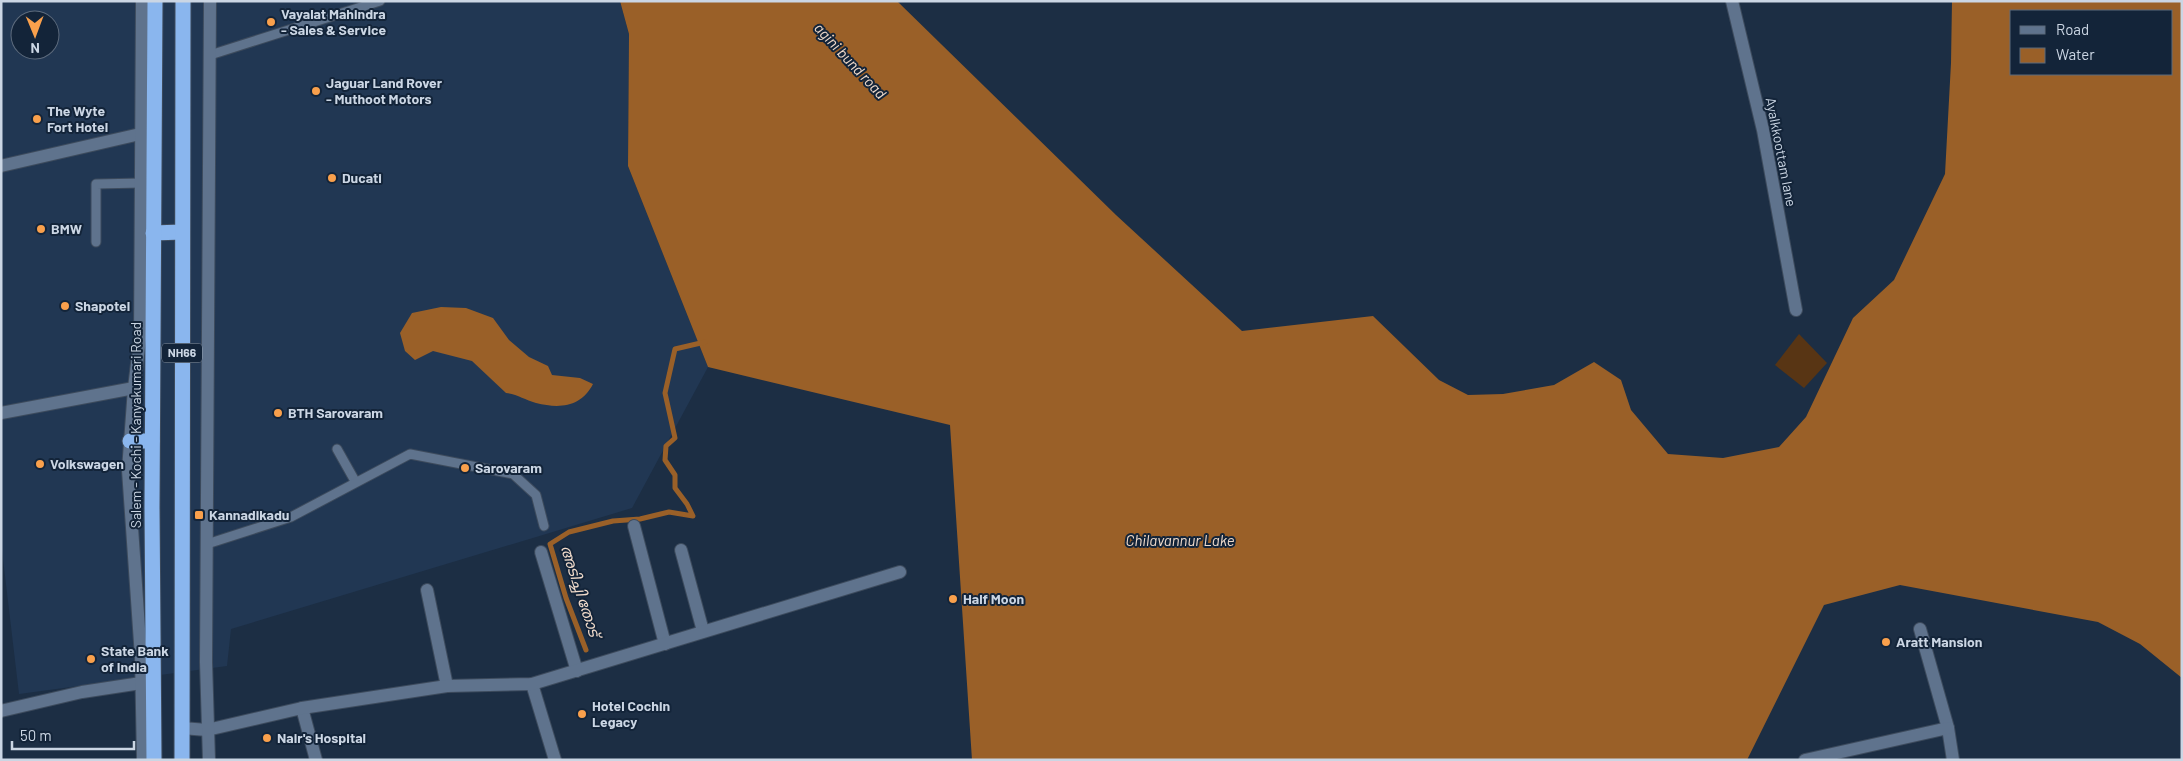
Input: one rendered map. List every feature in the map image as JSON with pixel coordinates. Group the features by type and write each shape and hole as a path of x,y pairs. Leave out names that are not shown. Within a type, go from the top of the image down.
{"highway":[{"name":"Salem - Kochi - Kanyakumari Road","path":"154,760 152,441 155,1"},
{"name":"NH66","path":"182,760 183,1"},
{"path":"153,233 182,232"},
{"path":"130,441 152,441"}],"street":[{"path":"142,1 140,339 134,388 128,470 139,623 143,760"},
{"path":"208,760 207,544 210,1"},
{"name":"Ayalkkoottam lane","path":"1732,1 1763,130 1796,310"},
{"path":"1,166 140,134"},
{"path":"1,413 134,388"},
{"path":"634,526 665,644"},
{"path":"681,550 703,631"},
{"path":"541,552 577,671"},
{"path":"182,728 208,730 302,708 447,686 532,684 900,572"},
{"path":"427,590 447,686"},
{"path":"1920,630 1948,728 1953,760"},
{"path":"1,711 82,692 141,683"},
{"path":"532,684 555,760"},
{"path":"302,708 316,760"},
{"path":"1805,760 1948,728"}],"lane":[{"path":"210,54 380,1"},
{"path":"96,242 96,184 141,183"},
{"path":"337,449 355,481"},
{"path":"207,544 291,517 321,502 355,481 410,454 512,474 536,496 544,526"}],"shaded area":[{"path":"1,1 620,1 629,34 628,166 708,367 632,508 231,629 227,666 19,694 1,542"},
{"path":"1799,334 1827,363 1804,388 1775,365"}],"water":[{"name":"Chilavannur Lake","path":"620,1 897,1 1116,215 1242,331 1373,316 1439,380 1468,395 1503,394 1554,385 1594,362 1621,380 1631,410 1668,454 1723,458 1779,447 1806,417 1853,318 1894,280 1945,174 1951,63 1952,1 2182,1 2182,678 2140,644 2098,622 1900,585 1824,605 1747,760 972,760 950,425 708,367 628,166 629,34"},
{"path":"441,307 466,308 493,318 509,340 529,357 548,366 552,375 580,378 593,384 588,392 576,402 561,406 545,405 506,393 472,361 433,351 415,360 405,351 400,333 412,313"}],"waterway":[{"name":"അടിച്ചി തോട്","path":"586,650 566,598 550,544 569,532 613,521 640,519 669,512 693,516 675,488 675,475 665,460 666,446 675,438 665,393 675,349 705,342"}],"place":[{"name":"Vayalat Mahindra - Sales & Service","path":"271,22"},
{"name":"Jaguar Land Rover - Muthoot Motors","path":"316,91"},
{"name":"The Wyte Fort Hotel","path":"37,119"},
{"name":"Ducati","path":"332,178"},
{"name":"BMW","path":"41,229"},
{"name":"Shapotel","path":"65,306"},
{"name":"BTH Sarovaram","path":"278,413"},
{"name":"Volkswagen","path":"40,464"},
{"name":"Sarovaram","path":"465,468"},
{"name":"Kannadikadu","path":"199,515"},
{"name":"Half Moon","path":"953,599"},
{"name":"Aratt Mansion","path":"1886,642"},
{"name":"State Bank of India","path":"91,659"},
{"name":"Hotel Cochin Legacy","path":"582,714"},
{"name":"Nair's Hospital","path":"267,738"}],"water label":[{"name":"agini bund road","path":"850,61"}]}
